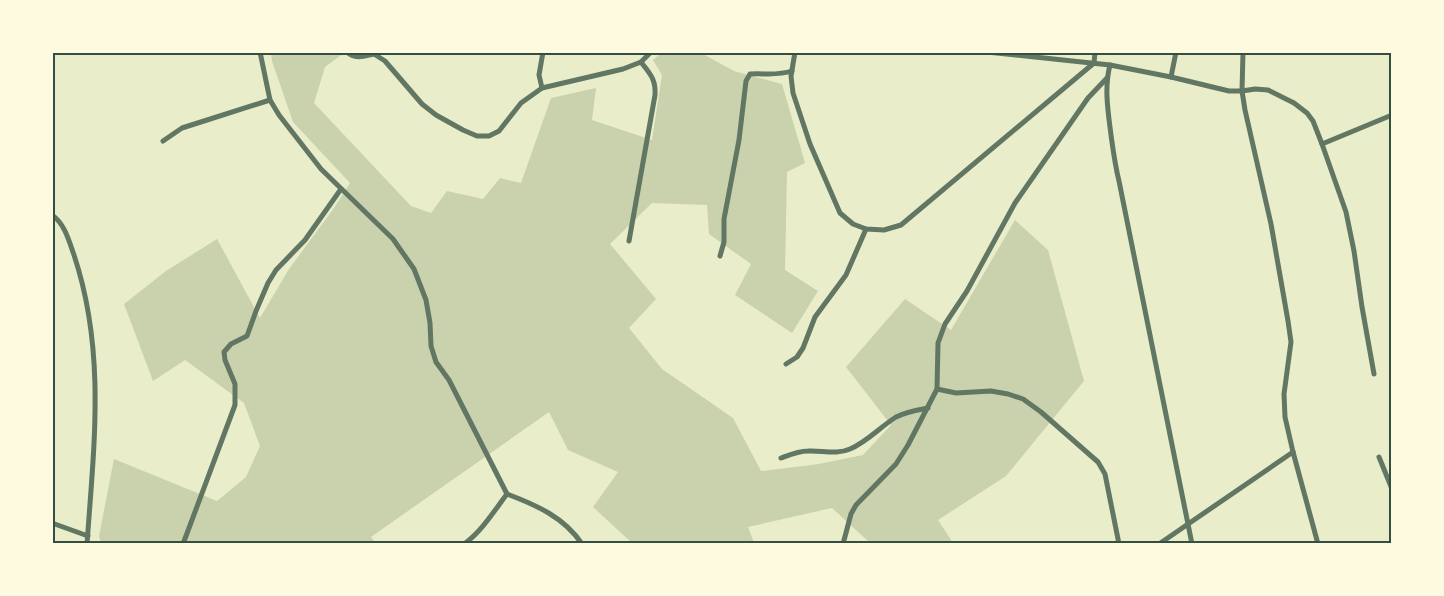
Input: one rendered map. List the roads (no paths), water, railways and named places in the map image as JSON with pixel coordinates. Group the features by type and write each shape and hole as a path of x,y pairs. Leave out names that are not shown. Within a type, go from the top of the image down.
{"street":[{"path":"260,52 270,100 279,115 321,169 393,239 414,269 426,300 431,346 436,362 449,380 507,494 557,517 582,543"},
{"path":"347,52 351,56 360,57 374,53 385,60 422,104 436,115 477,136 489,136 499,131 521,103 542,88 623,69 641,62 651,52"},
{"path":"542,88 539,75 543,52"},
{"path":"795,52 792,71 793,93 810,144 840,213 853,224 866,229 884,230 901,225 1094,63 1095,52"},
{"path":"987,52 1110,65 1228,91 1268,90 1294,103 1307,113 1323,144 1346,212 1374,374"},
{"path":"1171,77 1176,52"},
{"path":"1243,52 1242,91 1245,110 1271,224 1291,342 1284,403 1285,417 1318,543"},
{"path":"629,241 656,88 654,78 641,62"},
{"path":"1110,65 1107,78 1107,112 1113,155 1192,543"},
{"path":"720,256 724,242 724,219 739,140 746,81 750,74 779,75 792,71"},
{"path":"843,543 856,506 896,464 937,389 938,343 945,324 968,291 1015,203 1088,98 1107,78"},
{"path":"163,141 182,128 270,100"},
{"path":"1323,144 1392,115"},
{"path":"183,543 235,405 235,384 224,352 231,344 247,336 268,282 276,270 305,240 340,189"},
{"path":"52,215 57,218 67,234 83,283 92,336 96,436 87,543"},
{"path":"786,364 797,357 803,348 815,317 846,275 866,229"},
{"path":"937,389 956,393 991,391 1008,394 1023,399 1041,412 1098,462 1105,474 1119,543"},
{"path":"781,458 808,450 842,452 849,450 897,417 907,412 928,408"},
{"path":"1159,543 1293,452"},
{"path":"1379,457 1392,489"},
{"path":"464,543 480,530 507,494"},
{"path":"52,523 88,536"}]}
